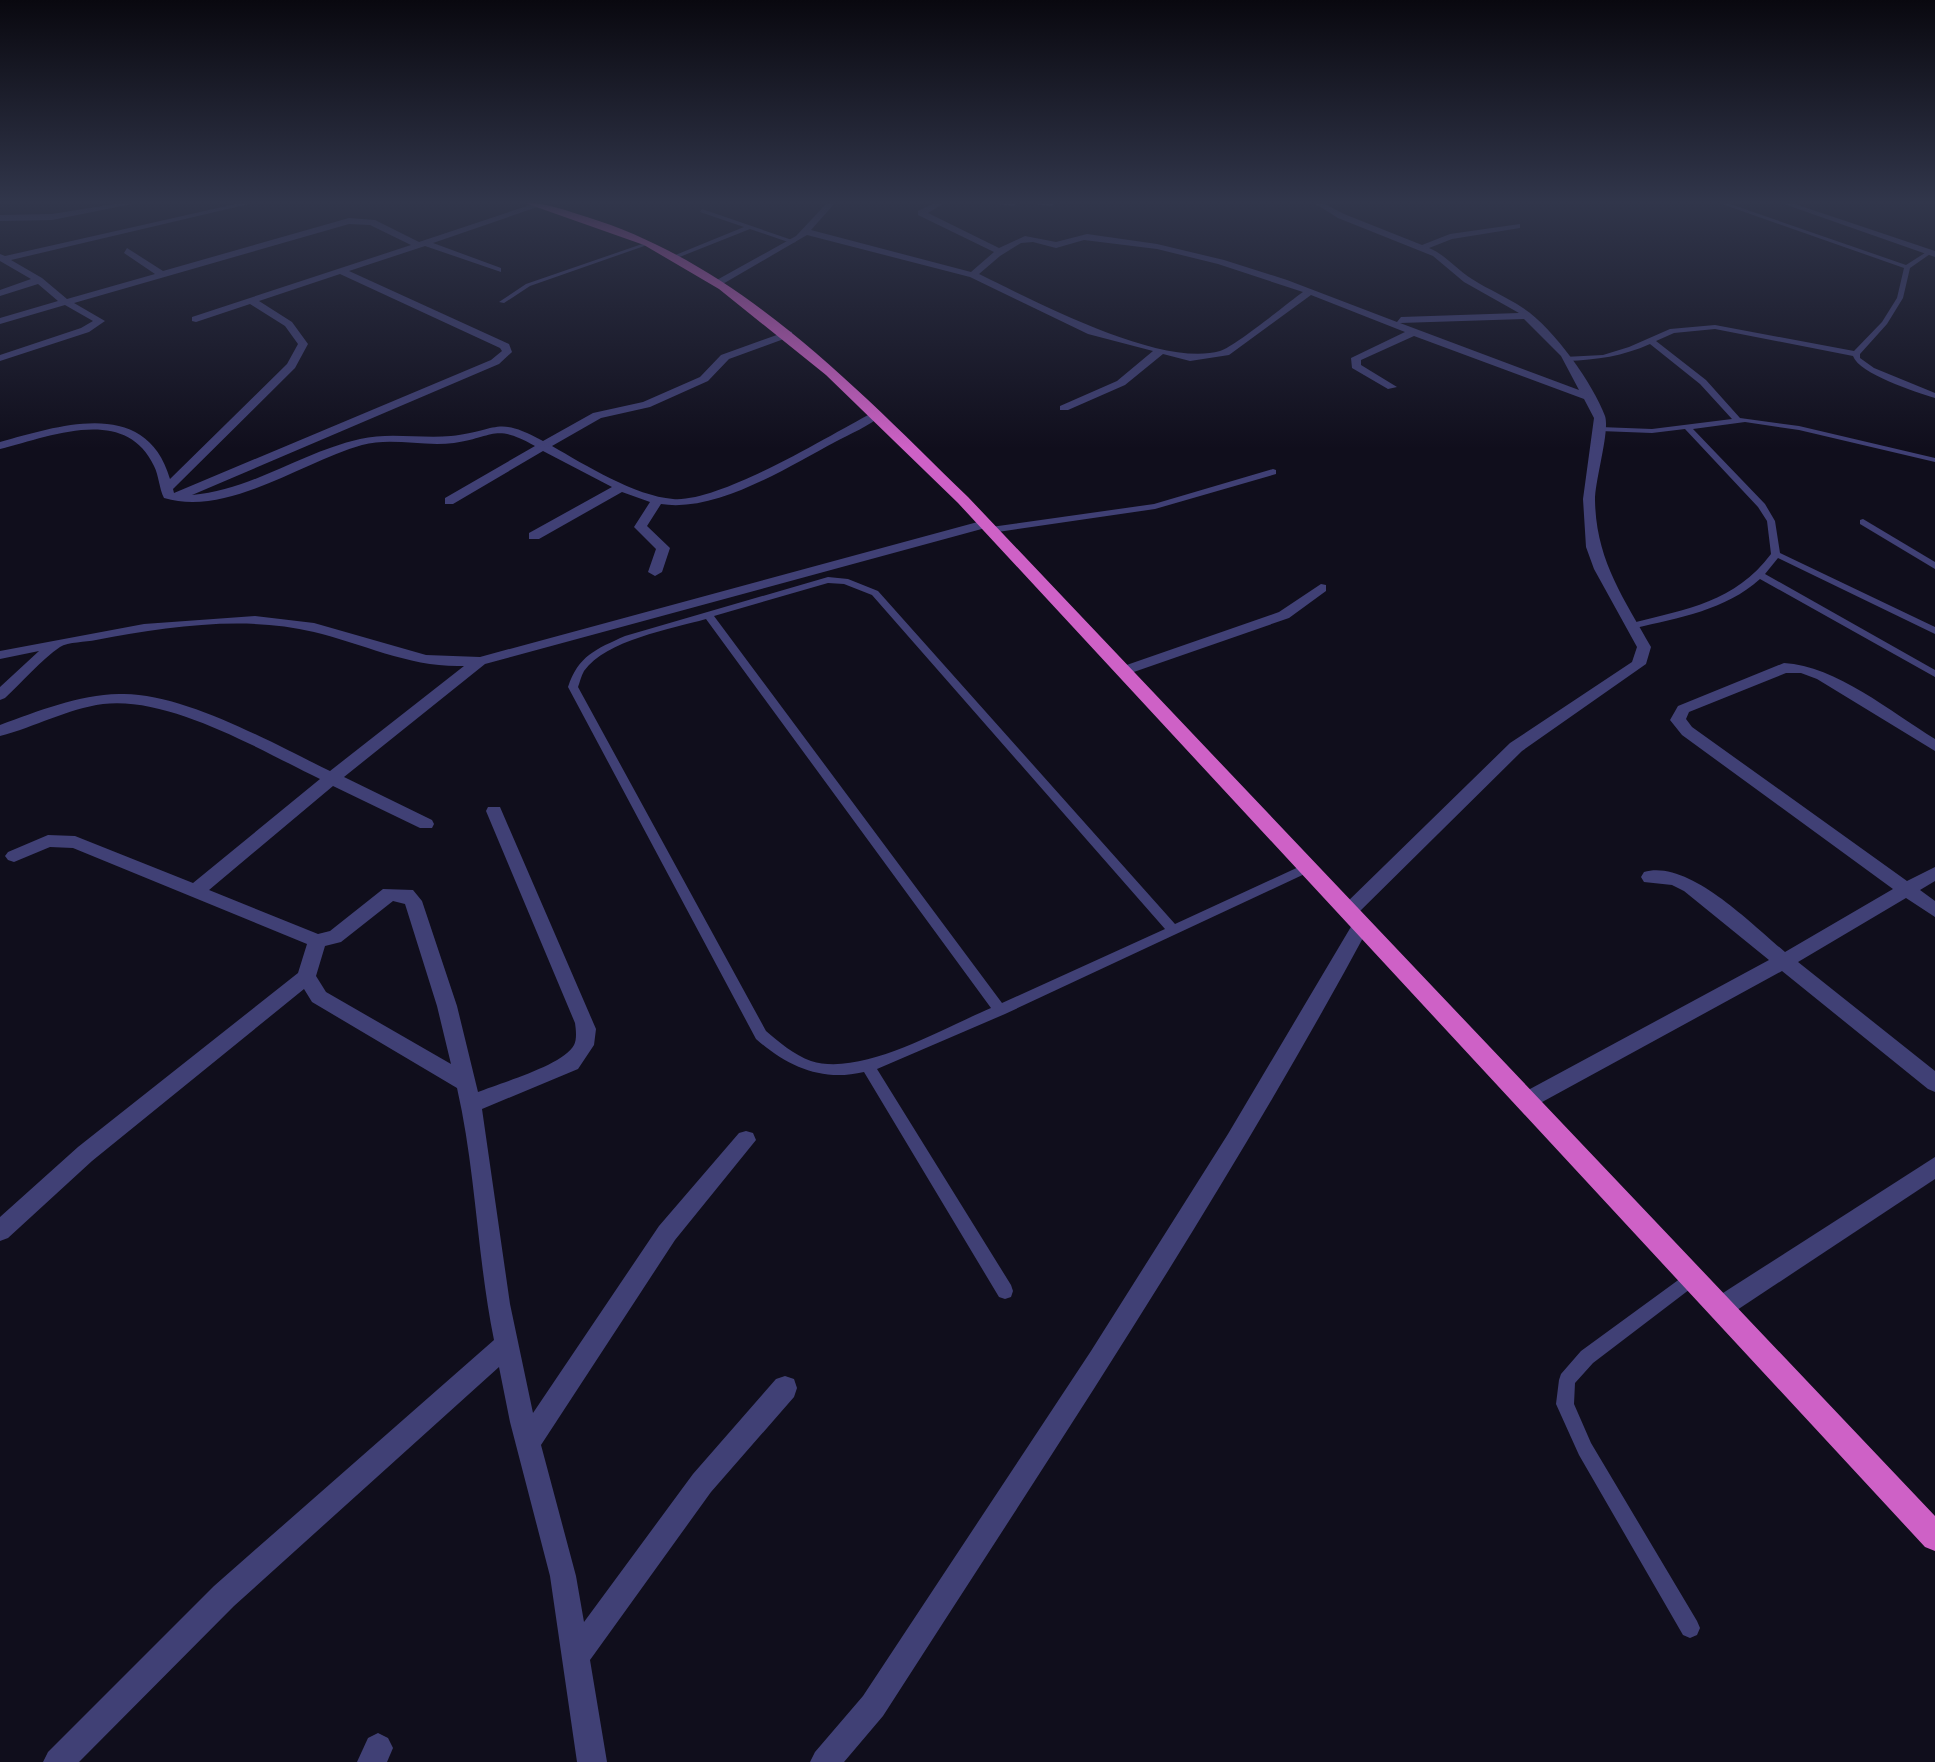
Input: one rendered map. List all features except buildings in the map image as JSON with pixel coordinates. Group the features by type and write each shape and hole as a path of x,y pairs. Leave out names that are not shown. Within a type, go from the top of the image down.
{"highway":[{"path":"721,285 788,334 876,415 988,527 1935,1537"}],"street":[{"path":"0,293 23,285"},
{"path":"0,358 85,330 100,321 64,301 45,285"},
{"path":"0,321 118,285"},
{"path":"195,319 298,285"},
{"path":"170,493 495,362 507,352 505,346 372,285"},
{"path":"994,285 1092,332 1190,358 1226,353 1308,293"},
{"path":"1287,285 1390,320 1532,379 1591,398"},
{"path":"825,1762 873,1706 1099,1359 1235,1141 1355,918 1516,747 1639,664 1644,647 1635,625 1601,569 1589,524 1591,475 1600,418 1567,359 1527,316 1501,297 1477,285"},
{"path":"170,493 291,366 303,344 300,336 286,323 251,301"},
{"path":"1390,320 1527,316"},
{"path":"1392,387 1356,366 1356,358 1416,331"},
{"path":"449,501 597,415 638,407 696,383 725,357 788,334"},
{"path":"1064,408 1121,383 1160,351"},
{"path":"0,446 74,426 121,428 147,448 160,466 170,493 192,501 222,495 345,447 377,439 448,440 483,430 503,428 514,430 623,486 658,500 687,503 705,499 764,474 876,415"},
{"path":"534,536 623,486"},
{"path":"655,572 663,548 640,527 658,500"},
{"path":"0,654 207,621 240,620 291,624 423,661 480,661 988,527"},
{"path":"1122,671 1284,615 1321,589"},
{"path":"0,695 54,645"},
{"path":"196,891 333,777 480,661"},
{"path":"1935,746 1822,676 1793,667 1683,709 1678,720 1687,731 1935,910"},
{"path":"0,732 77,705 137,698 170,704 333,777 426,824"},
{"path":"306,977 319,997 468,1093 571,1063 581,1052 587,1037 585,1023 494,811"},
{"path":"14,856 48,841 75,842 317,941 335,937 390,894 407,895 413,901 447,1006 468,1093 506,1345 528,1443 563,1576 592,1762"},
{"path":"1526,1101 1784,961 1935,873"},
{"path":"1650,877 1675,879 1690,886 1935,1083"},
{"path":"4,1221 306,977 317,941"},
{"path":"528,1443 667,1233 746,1140"},
{"path":"1720,1308 1935,1167"},
{"path":"58,1762 224,1596 506,1345"},
{"path":"575,1657 702,1483 785,1388"}],"lane":[{"path":"502,302 528,285"},
{"path":"1856,354 1885,323 1904,285"},
{"path":"1567,359 1603,357 1673,331 1715,327 1856,354"},
{"path":"1651,341 1703,382 1737,420"},
{"path":"1856,354 1857,359 1871,370 1935,396"},
{"path":"1600,429 1653,432 1737,420 1800,428 1935,460"},
{"path":"1635,625 1718,603 1745,590 1760,576 1776,554 1771,521 1762,506 1689,428"},
{"path":"988,527 1155,506 1273,472"},
{"path":"1863,522 1935,566"},
{"path":"1776,554 1935,631"},
{"path":"1760,576 1935,674"},
{"path":"1173,930 875,593 845,581 828,580 602,650 581,664 573,677 573,687 761,1035 785,1056 810,1069 843,1070 868,1066 1000,1010 1173,930 1307,868"},
{"path":"708,615 1000,1010"},
{"path":"868,1066 1005,1291"},
{"path":"1690,1628 1579,1438 1565,1404 1567,1380 1587,1357 1692,1278"}]}
